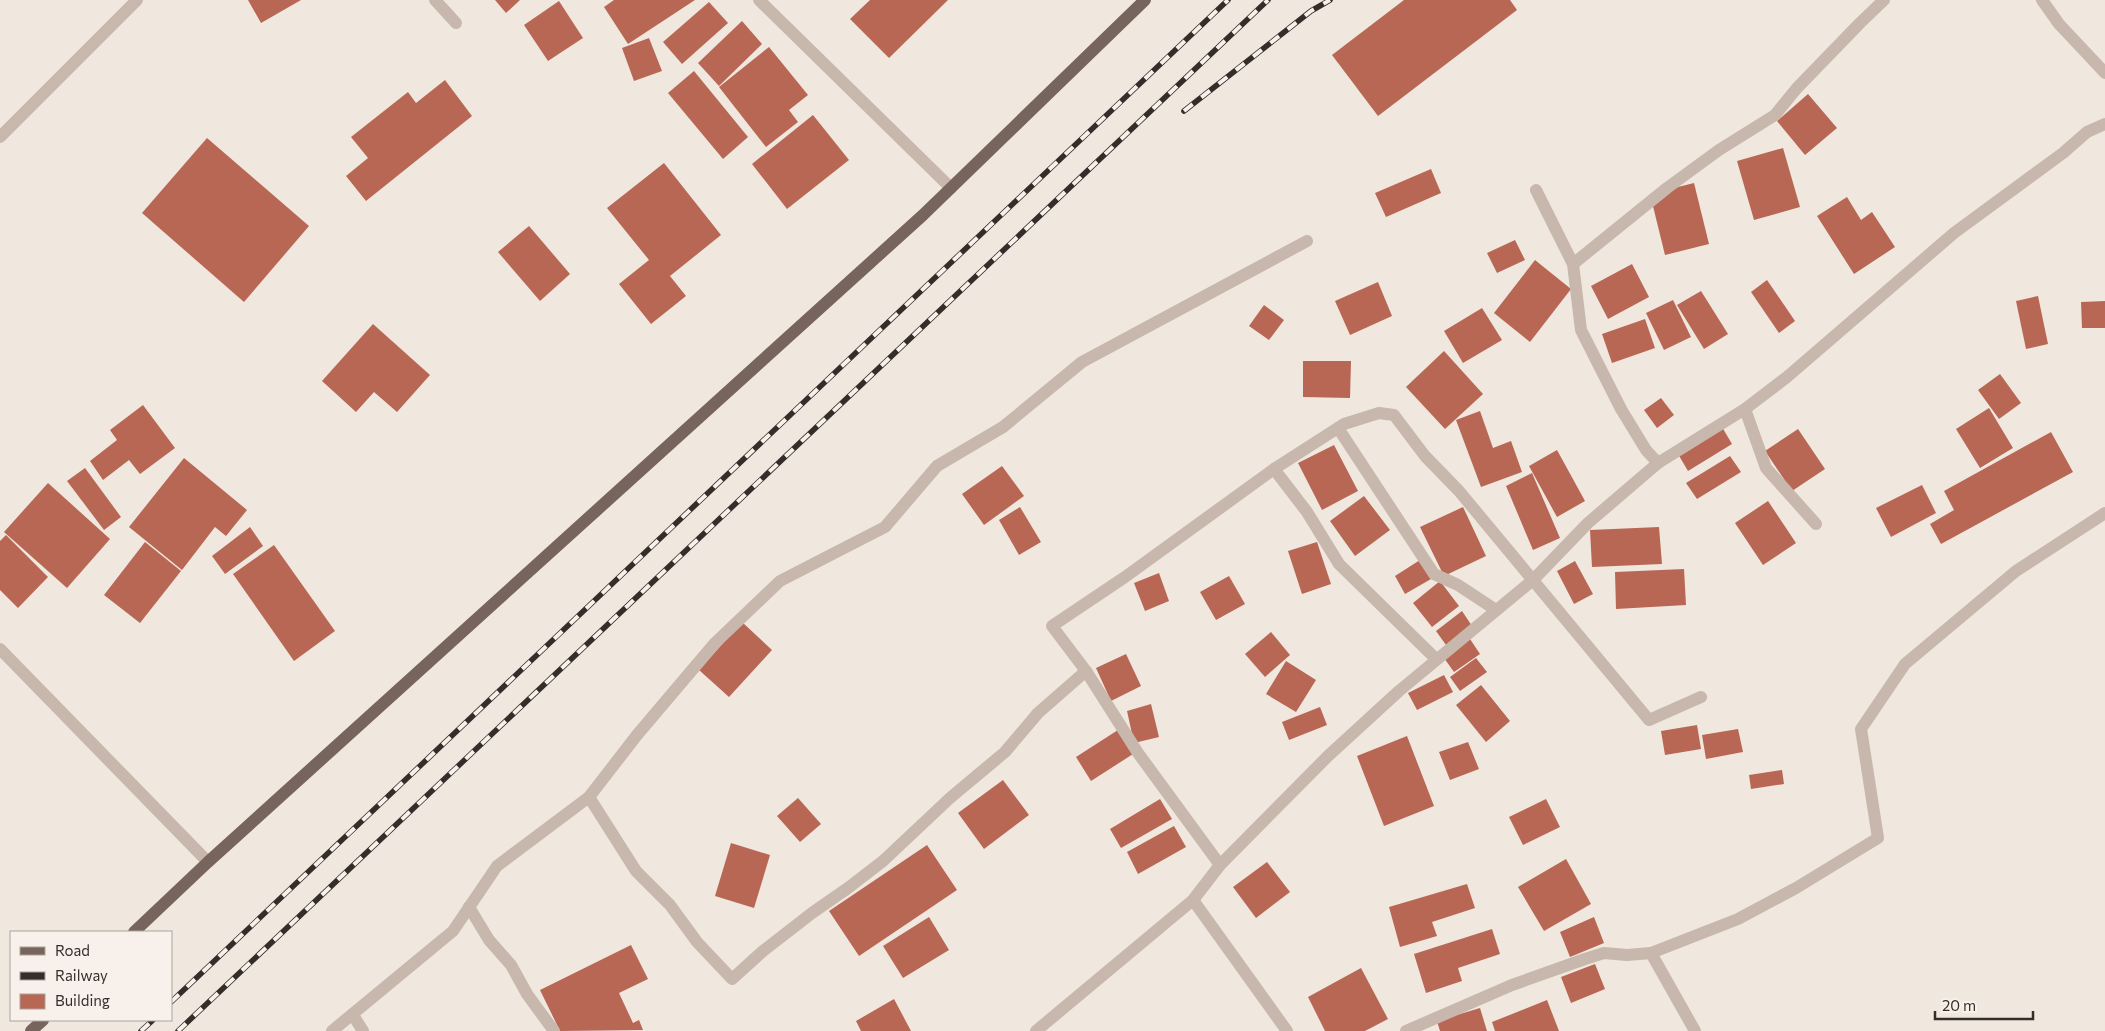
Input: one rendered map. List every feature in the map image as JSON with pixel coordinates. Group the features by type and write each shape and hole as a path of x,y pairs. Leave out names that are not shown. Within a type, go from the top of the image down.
{"main road":[{"path":"135,931 208,862 951,188 1145,0"},
{"path":"31,1031 42,1021"}],"street":[{"path":"0,137 137,0"},
{"path":"435,0 456,23"},
{"path":"759,0 951,188"},
{"path":"1573,264 1667,188 1719,150 1775,115 1810,75 1884,0"},
{"path":"2042,0 2059,24 2105,73"},
{"path":"1036,1031 1194,900 1220,865 1328,756 1436,659 1533,580 1588,523 1658,463 1745,410 1787,377 1954,233 2063,153 2087,132 2105,124"},
{"path":"1536,190 1573,264 1581,330 1621,409 1646,450 1658,463"},
{"path":"332,1031 453,931 497,866 590,797 637,735 715,643 780,581 885,527 936,466 1003,427 1082,362 1307,242"},
{"path":"1745,410 1766,468 1816,524"},
{"path":"1220,865 1138,753 1086,671 1052,626 1125,577 1274,469 1344,424 1378,413 1394,415 1425,456 1459,491 1649,720 1701,697"},
{"path":"1338,428 1434,574 1458,585 1496,610"},
{"path":"1274,469 1307,512 1339,564 1436,659"},
{"path":"1406,1031 1512,985 1585,959 1604,953 1627,955 1651,954 1738,919 1796,888 1878,838 1861,729 1905,664 2016,571 2105,513"},
{"path":"0,649 208,862"},
{"path":"590,797 636,871 670,905 697,942 732,979 763,951 883,861 950,798 1005,752 1038,713 1086,671"},
{"path":"1194,900 1287,1031"},
{"path":"469,907 489,940 511,965 527,994 554,1031"},
{"path":"1651,954 1695,1031"},
{"path":"352,1015 363,1031"}],"building":[{"path":"248,0 301,0 261,23"},
{"path":"495,0 520,0 506,13"},
{"path":"614,0 695,0 628,44 604,7"},
{"path":"870,0 948,0 889,58 850,19"},
{"path":"1404,0 1510,0 1517,10 1378,116 1332,55"},
{"path":"559,1 583,38 548,61 524,25"},
{"path":"709,2 728,23 682,64 663,42"},
{"path":"742,21 762,44 719,86 698,63"},
{"path":"649,38 662,71 634,81 622,48"},
{"path":"769,47 808,95 789,110 798,122 766,147 719,87"},
{"path":"694,71 748,137 723,159 668,93"},
{"path":"445,80 472,116 366,201 346,176 368,158 351,137 408,92 416,103"},
{"path":"1808,94 1837,128 1805,155 1777,121"},
{"path":"813,115 849,160 787,209 752,164"},
{"path":"207,138 309,226 244,302 142,213"},
{"path":"1783,148 1800,207 1754,220 1737,161"},
{"path":"664,163 721,235 670,276 686,296 651,324 619,284 649,260 607,208"},
{"path":"1431,169 1441,193 1386,217 1375,193"},
{"path":"1694,183 1709,244 1665,255 1650,194"},
{"path":"1847,197 1861,220 1872,212 1895,247 1854,274 1817,216"},
{"path":"529,226 570,274 540,301 498,252"},
{"path":"1515,240 1525,260 1497,273 1487,253"},
{"path":"1535,260 1571,289 1530,342 1494,313"},
{"path":"1632,264 1649,297 1608,319 1591,286"},
{"path":"1767,280 1795,321 1779,333 1751,292"},
{"path":"1378,282 1392,316 1350,335 1335,301"},
{"path":"1701,291 1728,334 1704,349 1677,305"},
{"path":"2038,296 2048,344 2026,349 2016,301"},
{"path":"1673,300 1691,337 1664,350 1646,313"},
{"path":"2105,301 2105,328 2082,328 2081,302"},
{"path":"1264,305 1284,320 1269,340 1249,326"},
{"path":"1482,308 1502,340 1463,363 1444,331"},
{"path":"1645,319 1655,348 1612,363 1602,334"},
{"path":"373,324 430,375 397,412 374,392 356,412 322,381"},
{"path":"1444,351 1483,394 1445,429 1406,387"},
{"path":"1303,361 1351,361 1350,398 1303,397"},
{"path":"2000,374 2021,403 1999,419 1978,390"},
{"path":"1661,398 1674,415 1657,428 1644,410"},
{"path":"143,405 175,448 140,474 129,460 103,480 90,461 117,440 110,430"},
{"path":"1989,408 2013,448 1980,468 1956,429"},
{"path":"1480,411 1493,448 1511,441 1522,472 1481,487 1456,420"},
{"path":"1722,427 1732,444 1688,471 1678,454"},
{"path":"1798,429 1825,469 1792,491 1765,451"},
{"path":"2051,432 2073,472 1941,544 1930,524 1954,510 1944,491"},
{"path":"1334,445 1358,491 1322,510 1298,463"},
{"path":"1557,450 1585,501 1557,517 1529,466"},
{"path":"1730,456 1741,472 1697,499 1686,483"},
{"path":"184,458 247,510 226,536 215,527 182,570 129,527"},
{"path":"1002,466 1024,496 984,525 962,494"},
{"path":"85,468 121,517 104,530 67,481"},
{"path":"1532,473 1560,538 1533,550 1506,486"},
{"path":"48,483 110,539 67,588 4,532"},
{"path":"1922,485 1936,513 1891,537 1876,508"},
{"path":"1364,496 1390,530 1355,556 1330,521"},
{"path":"1768,501 1796,543 1763,565 1735,523"},
{"path":"1020,507 1041,542 1019,555 999,520"},
{"path":"1463,507 1486,556 1444,576 1420,527"},
{"path":"250,527 263,546 225,574 212,556"},
{"path":"1659,527 1662,564 1592,567 1590,530"},
{"path":"6,535 48,577 18,608 0,590 0,541"},
{"path":"145,542 181,571 140,623 104,595"},
{"path":"1317,542 1331,584 1302,594 1288,551"},
{"path":"274,545 335,631 294,661 233,574"},
{"path":"1420,560 1431,579 1405,594 1395,576"},
{"path":"1575,561 1593,594 1574,604 1557,571"},
{"path":"1684,569 1686,605 1616,609 1615,572"},
{"path":"1159,573 1169,601 1145,611 1134,583"},
{"path":"1229,576 1245,604 1216,620 1200,592"},
{"path":"1440,581 1459,606 1432,627 1413,603"},
{"path":"1462,611 1472,626 1446,645 1436,631"},
{"path":"742,622 772,650 729,697 699,670"},
{"path":"1271,632 1290,655 1265,677 1245,654"},
{"path":"1470,639 1480,654 1454,672 1444,658"},
{"path":"1126,654 1141,686 1111,701 1096,668"},
{"path":"1476,658 1487,672 1460,691 1450,677"},
{"path":"1286,661 1316,680 1296,712 1266,694"},
{"path":"1444,675 1453,692 1417,710 1408,693"},
{"path":"1481,685 1510,721 1486,742 1456,705"},
{"path":"1151,704 1159,737 1134,743 1127,711"},
{"path":"1320,707 1327,725 1289,740 1282,722"},
{"path":"1697,725 1701,749 1665,755 1661,731"},
{"path":"1738,729 1743,752 1706,759 1702,735"},
{"path":"1118,730 1133,754 1091,781 1076,757"},
{"path":"1407,736 1434,806 1384,826 1357,756"},
{"path":"1468,742 1479,769 1450,780 1439,752"},
{"path":"1782,770 1784,784 1751,789 1749,775"},
{"path":"1003,780 1029,815 984,849 958,813"},
{"path":"798,798 821,824 800,842 777,816"},
{"path":"1160,799 1172,819 1121,848 1110,829"},
{"path":"1546,799 1560,827 1523,845 1509,817"},
{"path":"1174,826 1186,847 1138,874 1127,852"},
{"path":"731,843 770,855 754,908 715,896"},
{"path":"927,845 957,890 859,956 829,911"},
{"path":"1566,859 1591,904 1544,931 1518,887"},
{"path":"1267,862 1290,892 1256,918 1233,887"},
{"path":"1467,884 1475,908 1432,922 1437,936 1400,947 1389,907"},
{"path":"929,917 949,950 903,978 883,946"},
{"path":"1594,917 1604,943 1570,957 1560,932"},
{"path":"1492,929 1500,954 1458,968 1462,981 1426,993 1414,954"},
{"path":"631,945 648,979 619,993 633,1023 639,1020 643,1030 560,1031 540,990"},
{"path":"1595,964 1605,989 1571,1003 1561,977"},
{"path":"1361,968 1388,1019 1365,1031 1325,1031 1308,997"},
{"path":"894,999 911,1031 861,1031 856,1021"},
{"path":"1547,1000 1559,1031 1495,1031 1492,1022"},
{"path":"1480,1008 1487,1031 1440,1031 1437,1021"}],"railway":[{"path":"172,1001 1228,0"},
{"path":"178,1031 1268,0"},
{"path":"1184,111 1311,11 1330,0"},
{"path":"141,1031 152,1021"}]}
